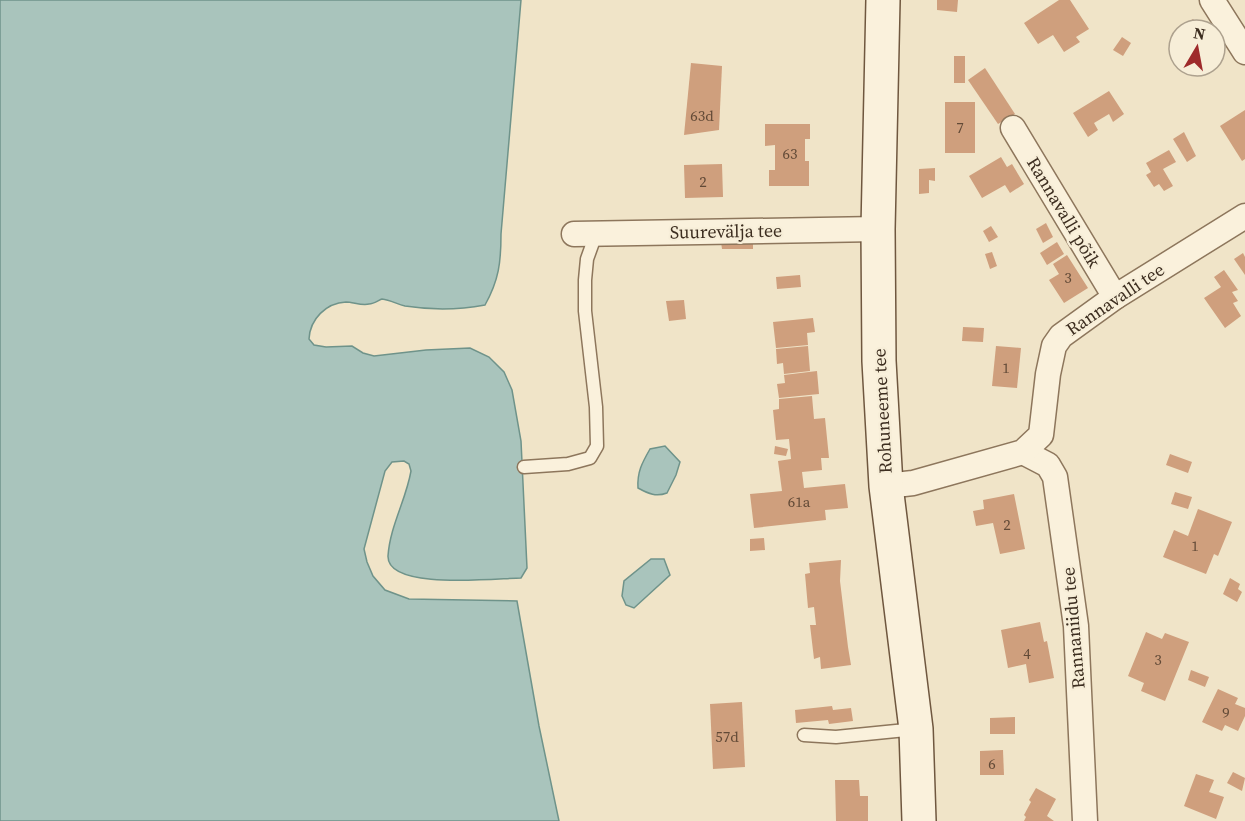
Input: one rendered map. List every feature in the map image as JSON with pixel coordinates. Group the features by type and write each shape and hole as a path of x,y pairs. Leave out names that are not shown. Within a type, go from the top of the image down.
{"street":[{"name":"Rohuneeme tee","path":"883,0 878,228 879,361 886,486 916,729 919,821"},
{"path":"1212,0 1245,52"},
{"name":"Rannavalli põik","path":"1013,128 1115,297"},
{"name":"Rannavalli tee","path":"1023,452 1041,435 1048,374 1054,346 1061,336 1115,297 1245,216"},
{"name":"Suurevälja tee","path":"585,234 878,228"},
{"path":"886,486 913,483 1023,452"},
{"name":"Rannaniidu tee","path":"1023,452 1048,465 1055,477 1076,626 1085,821"}],"lane":[{"path":"524,467 568,464 590,458 597,447 597,407 585,311 587,259 585,234"},
{"path":"804,735 836,737 916,729"}],"water":[{"path":"0,0 521,0 500,262 496,279 485,305 455,309 425,308 405,306 382,299 366,304 339,303 320,313 312,325 309,339 314,345 352,346 363,353 374,356 470,348 489,357 504,372 512,390 521,441 527,568 521,578 445,580 405,574 392,567 388,556 389,545 411,471 409,464 404,461 392,462 385,471 364,549 373,576 385,590 409,599 517,601 539,726 559,821 0,821"},
{"path":"665,446 680,462 667,493 653,494 638,488 638,477 650,449"},
{"path":"651,559 664,559 670,575 634,608 626,605 622,596 624,581"}],"building":[{"path":"937,0 958,0 957,12 937,10"},
{"path":"1059,0 1070,0 1089,29 1076,37 1080,42 1064,52 1053,35 1038,44 1024,23"},
{"path":"1122,37 1131,43 1123,56 1113,50"},
{"path":"954,56 965,56 965,83 954,83"},
{"path":"691,63 722,66 719,130 684,135"},
{"path":"985,68 1015,114 998,124 968,80"},
{"path":"1109,91 1124,114 1113,122 1109,114 1094,123 1098,130 1088,137 1073,113"},
{"path":"945,102 975,102 975,153 945,153"},
{"path":"1245,110 1245,159 1242,161 1220,126"},
{"path":"765,124 810,124 810,139 805,139 805,161 809,161 809,186 769,186 769,170 775,170 775,145 765,146"},
{"path":"1184,132 1196,156 1187,162 1173,139"},
{"path":"1169,150 1176,162 1163,169 1173,186 1164,191 1159,184 1154,187 1146,175 1151,172 1146,163"},
{"path":"1001,157 1007,167 1012,164 1024,184 1010,193 1005,185 982,198 969,176"},
{"path":"722,164 723,197 685,198 684,165"},
{"path":"935,168 935,181 929,180 929,193 919,194 919,169"},
{"path":"1046,223 1053,237 1043,243 1036,229"},
{"path":"991,226 998,237 989,242 983,231"},
{"path":"721,242 753,242 753,249 722,249"},
{"path":"1057,242 1064,254 1047,265 1040,253"},
{"path":"992,252 997,266 990,269 985,254"},
{"path":"1243,253 1245,257 1245,275 1234,259"},
{"path":"1067,255 1088,288 1064,303 1049,280 1059,274 1053,264"},
{"path":"1224,270 1238,290 1232,292 1238,301 1233,303 1241,316 1225,328 1204,298 1221,287 1214,277"},
{"path":"800,275 801,287 777,289 776,277"},
{"path":"684,300 686,319 669,321 666,301"},
{"path":"813,318 815,332 807,333 808,345 776,348 773,322"},
{"path":"963,327 984,328 983,342 962,341"},
{"path":"808,346 810,371 784,374 783,363 777,364 776,349"},
{"path":"996,346 1021,348 1017,388 992,386"},
{"path":"817,371 819,394 779,398 777,384 785,383 784,375"},
{"path":"812,396 814,419 825,418 829,458 821,458 822,470 802,472 804,488 845,484 848,508 825,510 826,520 754,528 750,494 782,491 778,461 791,459 789,439 776,440 773,410 779,409 779,399"},
{"path":"775,446 788,449 786,456 774,454"},
{"path":"1170,454 1192,462 1188,473 1166,465"},
{"path":"1175,492 1192,497 1188,509 1171,504"},
{"path":"1014,494 1025,549 1000,554 993,523 976,526 973,511 984,509 983,500"},
{"path":"1198,509 1232,522 1218,556 1214,554 1206,574 1163,557 1174,530 1188,536"},
{"path":"764,538 765,550 750,551 750,539"},
{"path":"841,560 840,581 851,665 821,669 820,657 814,659 810,625 816,625 814,607 808,608 805,574 810,573 809,563"},
{"path":"1230,578 1240,584 1238,589 1242,592 1237,602 1223,594"},
{"path":"1040,622 1044,642 1047,641 1054,678 1029,683 1026,664 1008,668 1001,630"},
{"path":"1146,632 1162,639 1165,633 1189,642 1165,701 1141,691 1144,683 1128,676"},
{"path":"1191,670 1209,677 1205,687 1188,680"},
{"path":"1218,689 1238,698 1235,704 1245,708 1245,716 1238,731 1225,725 1222,731 1202,722"},
{"path":"742,702 745,767 713,769 710,704"},
{"path":"832,706 833,710 851,708 853,721 829,724 828,720 796,723 795,710"},
{"path":"1015,717 1015,734 990,734 990,718"},
{"path":"1003,750 1004,775 980,775 980,751"},
{"path":"1233,772 1245,778 1242,791 1227,783"},
{"path":"1196,774 1214,780 1209,792 1224,797 1216,819 1184,806"},
{"path":"835,780 859,780 860,796 868,796 868,821 836,821"},
{"path":"1036,788 1056,799 1047,816 1054,821 1024,821 1026,817 1024,815 1031,802 1029,800"}]}
